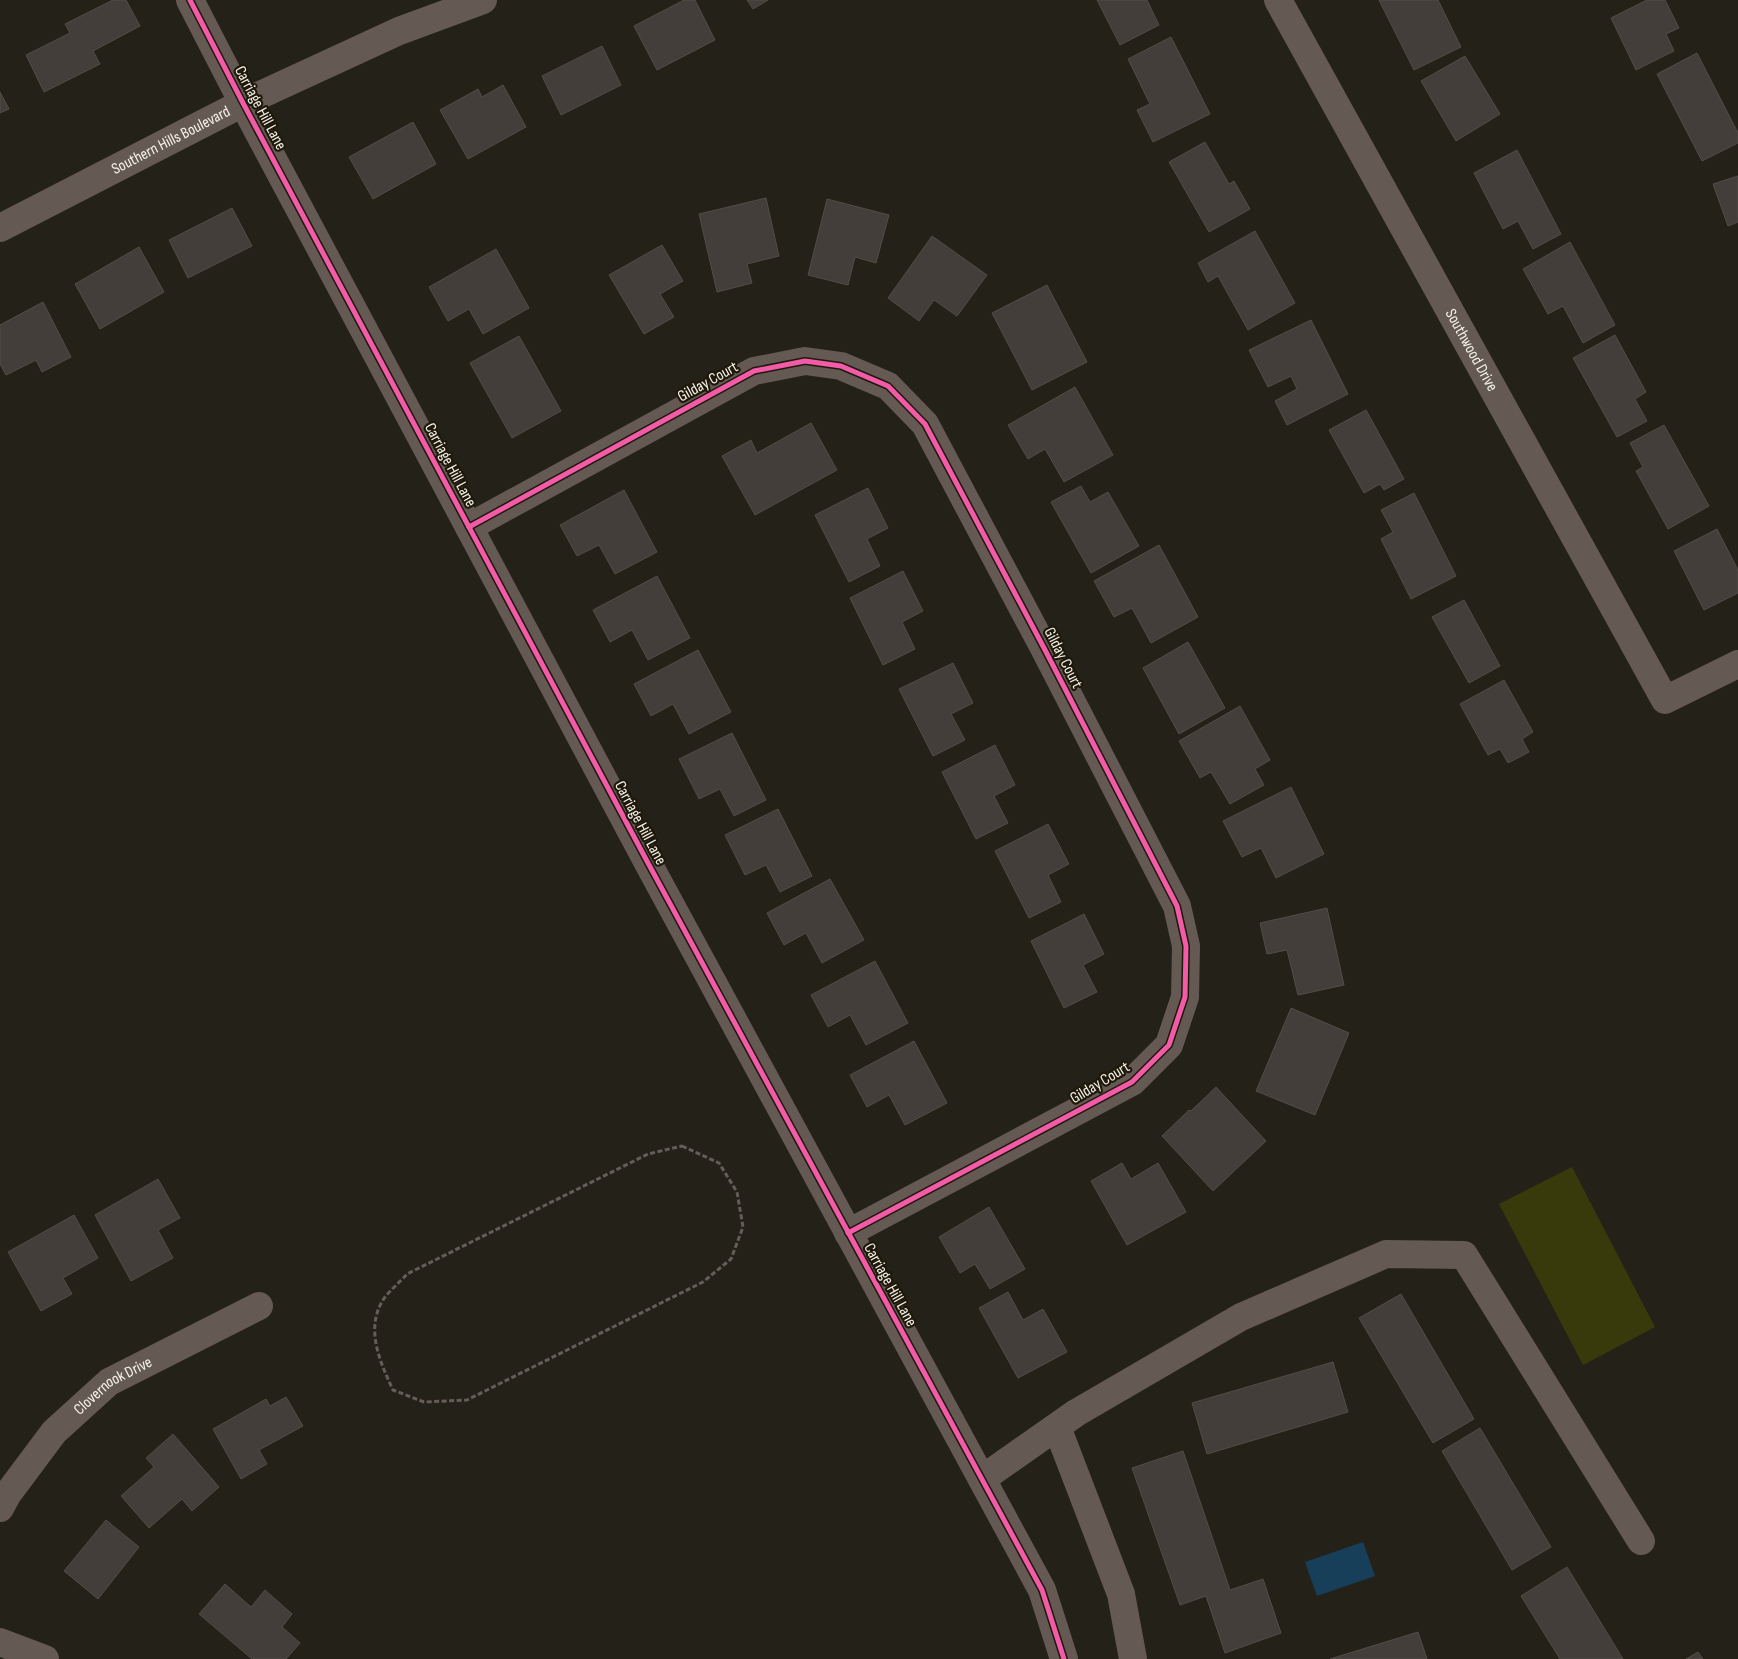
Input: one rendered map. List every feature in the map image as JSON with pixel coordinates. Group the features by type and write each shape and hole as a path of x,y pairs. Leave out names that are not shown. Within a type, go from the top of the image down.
{"street":[{"name":"Carriage Hill Lane","path":"190,0 652,872 1042,1590 1064,1659"},
{"name":"Southern Hills Boulevard","path":"0,228 243,103 399,31 483,0"},
{"name":"Southwood Drive","path":"1278,0 1665,700 1738,664"},
{"name":"Gilday Court","path":"469,527 754,371 805,361 841,366 888,386 925,424 1040,640 1177,906 1186,946 1185,997 1169,1046 1132,1082 848,1233"},
{"path":"982,1479 1076,1413 1241,1317 1386,1254 1464,1255 1641,1541"},
{"name":"Clovernook Drive","path":"0,1508 7,1494 54,1432 109,1382 259,1306"},
{"path":"1057,1427 1121,1594 1134,1659"},
{"path":"0,1642 45,1659"}],"path":[{"path":"682,1146 719,1163 737,1192 743,1227 731,1259 703,1282 467,1400 424,1402 392,1390 380,1361 374,1326 383,1300 408,1274 648,1154 682,1146"}],"shaded area":[{"path":"1572,1167 1655,1327 1583,1365 1499,1204"}],"water":[{"path":"1363,1542 1375,1576 1317,1596 1305,1562"}],"building":[{"path":"113,0 126,0 140,26 93,51 100,64 44,92 26,55 70,33 65,24"},
{"path":"684,0 695,0 715,40 657,70 634,26"},
{"path":"747,0 768,0 753,9"},
{"path":"1097,0 1147,0 1159,25 1120,45"},
{"path":"1379,0 1438,0 1461,47 1414,70"},
{"path":"1647,0 1665,0 1679,28 1666,34 1674,51 1636,70 1611,18"},
{"path":"1171,37 1210,114 1153,142 1137,110 1150,104 1128,59"},
{"path":"602,46 621,85 561,115 542,76"},
{"path":"1697,53 1738,133 1738,143 1702,161 1657,74"},
{"path":"1465,56 1500,114 1456,141 1421,81"},
{"path":"503,85 526,127 468,159 440,110 478,89 482,97"},
{"path":"0,92 9,109 0,113"},
{"path":"413,122 436,164 373,199 349,157"},
{"path":"1205,142 1229,184 1234,181 1250,209 1209,232 1169,162"},
{"path":"1517,150 1561,234 1533,249 1518,221 1503,229 1474,173"},
{"path":"1738,176 1738,222 1728,226 1713,184"},
{"path":"766,198 779,256 747,264 752,283 717,292 699,214"},
{"path":"827,199 889,215 876,263 855,257 848,285 808,275"},
{"path":"232,208 252,246 188,278 169,240"},
{"path":"1255,231 1295,303 1248,330 1218,276 1208,282 1198,263"},
{"path":"932,236 987,275 957,316 934,300 919,321 888,298"},
{"path":"1570,242 1615,325 1583,343 1563,306 1548,314 1523,269"},
{"path":"662,245 683,281 660,294 674,317 644,334 609,275"},
{"path":"139,247 164,292 100,329 75,284"},
{"path":"496,249 529,308 483,334 469,309 448,321 429,287"},
{"path":"1047,285 1087,362 1032,390 992,313"},
{"path":"43,302 71,357 42,372 36,360 6,375 0,364 0,325"},
{"path":"1311,320 1348,394 1287,425 1275,401 1297,389 1291,376 1268,387 1249,350"},
{"path":"1615,335 1646,392 1635,399 1647,421 1617,437 1573,358"},
{"path":"519,336 561,411 512,438 470,363"},
{"path":"1075,387 1113,455 1064,482 1045,449 1028,459 1008,425"},
{"path":"1366,410 1404,479 1384,490 1380,484 1364,493 1329,430"},
{"path":"811,423 837,470 755,515 722,456 751,440 757,453"},
{"path":"1664,425 1709,506 1668,529 1636,471 1643,467 1630,443"},
{"path":"1081,486 1090,502 1108,492 1139,546 1091,573 1051,502"},
{"path":"868,488 888,528 867,539 880,566 849,582 815,515"},
{"path":"624,490 657,552 615,574 599,545 577,556 560,525"},
{"path":"1414,493 1456,576 1411,599 1381,539 1393,532 1381,510"},
{"path":"1717,529 1738,570 1738,593 1704,610 1674,551"},
{"path":"1159,545 1198,617 1151,643 1132,608 1114,617 1094,581"},
{"path":"903,571 923,611 902,622 915,649 883,665 850,598"},
{"path":"657,576 690,638 648,660 632,630 610,642 593,610"},
{"path":"1464,600 1500,666 1469,683 1432,617"},
{"path":"1188,642 1225,708 1179,734 1143,668"},
{"path":"698,650 731,712 689,734 673,704 651,716 634,684"},
{"path":"953,663 973,703 951,714 965,740 933,756 899,689"},
{"path":"1504,680 1533,732 1522,739 1529,752 1508,763 1500,749 1488,755 1460,704"},
{"path":"1240,706 1270,760 1255,769 1264,785 1230,804 1211,772 1200,778 1179,741"},
{"path":"732,733 766,800 734,816 720,789 699,799 679,759"},
{"path":"995,745 1015,785 994,796 1008,823 976,839 942,772"},
{"path":"1291,787 1324,854 1276,878 1261,848 1242,857 1223,821"},
{"path":"778,809 812,876 780,892 766,865 745,875 725,835"},
{"path":"1048,824 1069,864 1048,875 1061,902 1029,918 995,851"},
{"path":"830,879 864,940 822,963 806,933 784,945 767,913"},
{"path":"1327,908 1344,985 1298,995 1287,950 1267,954 1260,923"},
{"path":"1084,914 1104,954 1083,965 1097,992 1064,1008 1031,941"},
{"path":"875,961 908,1023 866,1045 850,1015 828,1027 811,995"},
{"path":"1291,1008 1349,1033 1315,1115 1256,1091"},
{"path":"914,1041 947,1103 905,1125 889,1095 867,1107 850,1075"},
{"path":"1216,1087 1266,1141 1213,1191 1162,1136"},
{"path":"1122,1163 1131,1179 1158,1163 1186,1212 1127,1245 1091,1181"},
{"path":"158,1179 180,1218 158,1230 173,1258 131,1281 95,1215"},
{"path":"989,1207 1025,1269 990,1289 975,1264 960,1273 939,1237"},
{"path":"74,1215 98,1258 63,1278 72,1294 41,1311 8,1252"},
{"path":"1008,1292 1023,1320 1043,1309 1067,1352 1018,1378 979,1308"},
{"path":"1401,1294 1474,1419 1433,1443 1359,1318"},
{"path":"1333,1362 1348,1412 1207,1454 1192,1403"},
{"path":"286,1397 303,1426 259,1450 267,1464 241,1479 213,1429 266,1399 270,1406"},
{"path":"1480,1428 1551,1547 1512,1570 1442,1451"},
{"path":"173,1434 219,1487 192,1511 182,1499 149,1528 121,1496 154,1467 146,1458"},
{"path":"1183,1451 1230,1590 1263,1579 1281,1633 1225,1653 1206,1596 1180,1605 1132,1468"},
{"path":"106,1520 139,1547 98,1599 64,1571"},
{"path":"1567,1567 1623,1659 1560,1659 1521,1596"},
{"path":"225,1584 251,1607 265,1590 292,1614 282,1627 300,1643 286,1659 252,1659 199,1614"},
{"path":"1418,1632 1427,1659 1330,1659"},
{"path":"1698,1652 1703,1659 1686,1659"}],"cycle path":[{"path":"190,0 648,863 1042,1590 1064,1659"},
{"path":"469,527 754,371 805,361 841,366 888,386 925,424 1044,648 1177,906 1186,946 1185,997 1169,1045 1132,1082 848,1233"}]}
